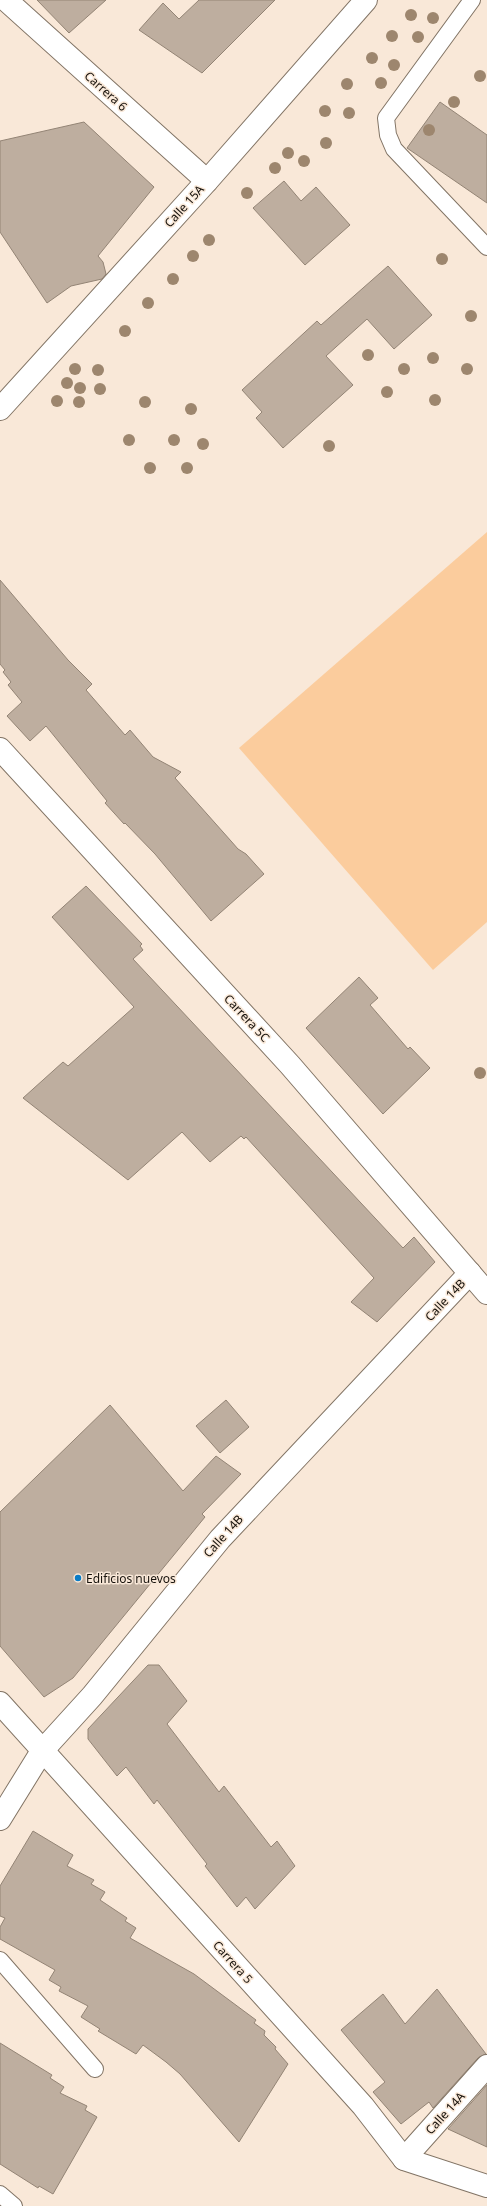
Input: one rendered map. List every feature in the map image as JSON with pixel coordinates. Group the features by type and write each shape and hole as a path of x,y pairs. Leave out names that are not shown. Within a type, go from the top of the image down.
{"street":[{"name":"Carrera 6","path":"6,0 207,181"},
{"name":"Calle 15A","path":"0,409 207,181 366,0"},
{"name":"Carrera 5C","path":"0,749 290,1065 487,1293"},
{"name":"Calle 14B","path":"0,1819 42,1751 92,1696 220,1539 470,1273"},
{"name":"Carrera 5","path":"0,1703 363,2106 404,2159"},
{"name":"Calle 14A","path":"404,2159 487,2066"},
{"path":"404,2159 487,2186"}],"lane":[{"path":"472,0 386,118 388,135 394,149 487,246"},
{"path":"0,1960 95,2069"},
{"path":"0,2194 14,2206"}],"shaded area":[{"path":"487,532 487,922 433,970 239,748"}],"building":[{"path":"37,0 106,0 69,33"},
{"path":"199,0 275,0 202,73 139,30 163,3 179,19"},
{"path":"440,102 487,135 487,203 407,148"},
{"path":"84,122 154,187 98,256 103,262 106,274 102,279 71,286 47,303 0,232 0,141"},
{"path":"284,181 301,201 316,187 350,225 305,265 253,208"},
{"path":"388,266 432,315 394,349 367,319 326,356 353,385 283,448 256,418 262,412 242,390 317,321 321,325"},
{"path":"0,580 68,660 92,684 86,690 125,735 130,730 153,757 181,772 175,778 238,849 246,854 264,874 211,921 155,854 105,803 107,801 46,726 30,741 7,716 22,702 8,685 11,682 3,672 5,670 0,664"},
{"path":"86,886 142,944 140,946 143,950 133,959 403,1248 414,1237 435,1262 377,1322 351,1302 374,1278 246,1137 244,1139 241,1136 210,1162 182,1132 128,1180 23,1098 63,1062 68,1066 134,1007 52,917"},
{"path":"359,977 378,998 370,1005 408,1049 410,1047 430,1068 383,1114 306,1028"},
{"path":"226,1400 249,1427 220,1453 196,1426"},
{"name":"Edificios nuevos","path":"110,1405 183,1491 216,1456 241,1474 202,1514 205,1517 73,1678 44,1697 0,1646 0,1512"},
{"path":"148,1665 159,1665 187,1701 167,1724 219,1792 224,1786 271,1847 277,1841 295,1866 255,1909 246,1897 237,1907 205,1866 207,1864 157,1800 154,1804 126,1767 117,1776 88,1739 88,1729"},
{"path":"33,1831 73,1855 67,1866 94,1880 91,1884 105,1892 100,1900 127,1918 125,1921 136,1928 130,1938 194,1974 256,2020 254,2023 265,2031 264,2035 276,2047 275,2049 288,2064 239,2142 180,2074 166,2062 143,2045 136,2054 98,2031 100,2029 81,2017 88,2006 59,1991 61,1987 49,1980 55,1970 0,1939 0,1927 5,1918 0,1916 0,1886"},
{"path":"437,1989 486,2054 478,2058 433,2108 429,2102 401,2124 373,2092 385,2082 341,2030 383,1994 405,2024"},
{"path":"0,2043 52,2075 50,2078 64,2087 60,2093 87,2106 85,2110 97,2117 53,2194 39,2186 38,2188 0,2164"},
{"path":"487,2085 487,2147 448,2129"}],"place":[{"name":"Edificios nuevos","path":"78,1578"}]}
